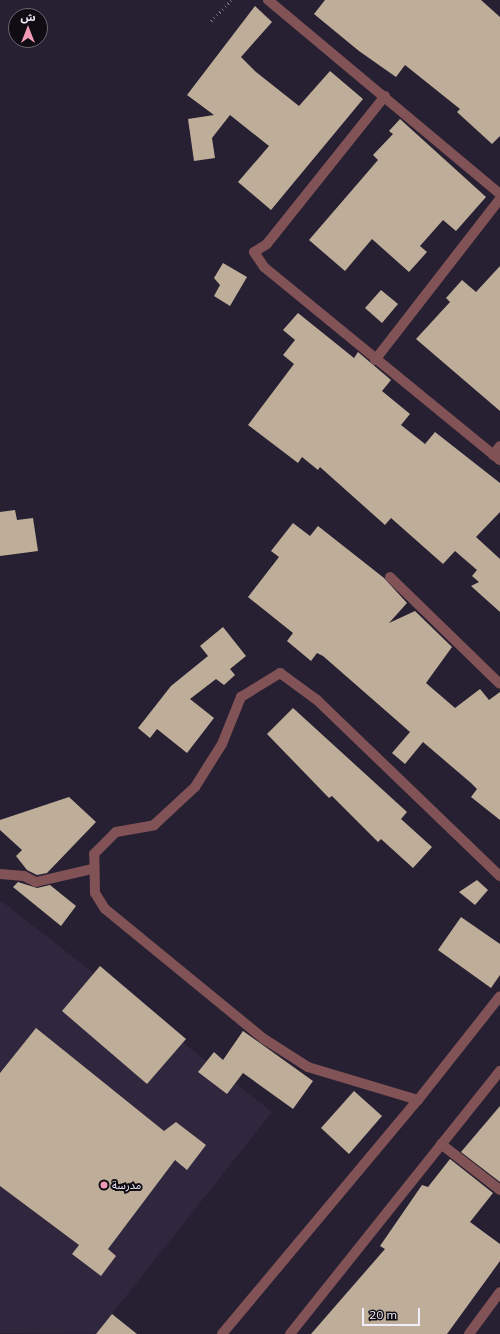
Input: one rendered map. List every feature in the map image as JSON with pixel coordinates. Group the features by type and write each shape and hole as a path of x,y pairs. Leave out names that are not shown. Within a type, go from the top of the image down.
{"street":[{"path":"268,0 385,96 500,194"},
{"path":"385,96 268,244 254,252 264,267 375,360 496,458 500,446"},
{"path":"375,360 500,199"},
{"path":"390,577 500,684"},
{"path":"418,1100 308,1067 264,1040 105,909 95,893 92,869 94,854 116,832 154,825 195,787 222,744 241,697 280,673 317,700 500,876"},
{"path":"0,874 24,876 36,882 92,869"},
{"path":"222,1334 418,1100 500,996"},
{"path":"290,1334 500,1070"},
{"path":"441,1144 500,1190"},
{"path":"469,1334 500,1292"}],"path":[{"path":"211,21 231,0"}],"shaded area":[{"path":"0,900 272,1112 96,1334 0,1333"}],"building":[{"path":"325,0 481,0 500,17 500,136 492,144 457,112 460,109 405,65 396,77 359,51 314,14"},
{"path":"255,6 272,22 241,57 256,72 299,106 330,71 363,99 271,210 238,182 269,146 230,115 212,138 215,158 194,161 188,119 214,115 187,95"},
{"path":"400,119 486,197 456,231 443,220 420,246 427,252 409,272 372,239 345,271 309,240 378,160 373,155 393,134 389,131"},
{"path":"223,263 247,277 230,306 214,296 220,285 214,278"},
{"path":"500,266 500,411 416,339 450,302 446,298 462,280 476,292"},
{"path":"381,290 398,304 382,323 365,308"},
{"path":"298,313 354,358 358,352 391,380 382,391 410,414 401,425 425,444 435,432 500,483 500,512 476,537 500,559 500,612 471,586 479,582 472,576 477,570 455,551 443,564 391,518 385,525 320,467 318,470 302,457 298,463 248,425 294,364 283,355 295,340 283,330"},
{"path":"15,510 17,520 33,518 38,551 0,556 0,512"},
{"path":"293,523 310,536 318,526 384,578 407,603 389,623 415,611 452,647 426,683 455,708 480,689 489,700 500,692 500,820 471,797 477,789 423,742 405,764 392,753 410,732 323,656 317,653 311,661 287,641 293,633 248,597 279,557 271,551"},
{"path":"223,627 246,656 230,669 235,675 224,685 216,679 190,699 214,718 187,753 157,729 150,738 138,728 171,686 208,656 200,646"},
{"path":"293,708 407,812 401,819 432,847 413,868 381,839 378,842 332,796 329,798 267,734"},
{"path":"69,797 96,822 47,873 37,875 27,870 16,856 22,850 0,830 0,820"},
{"path":"477,880 488,890 475,905 459,892"},
{"path":"18,882 37,888 50,885 76,906 61,926 13,887"},
{"path":"461,917 500,944 500,975 491,988 438,950"},
{"path":"100,966 186,1039 147,1084 62,1011"},
{"path":"36,1028 164,1131 176,1122 206,1145 187,1170 175,1160 108,1249 116,1256 101,1276 72,1254 79,1245 0,1186 0,1073"},
{"path":"243,1031 313,1081 293,1109 243,1073 227,1094 198,1072 214,1052 223,1060"},
{"path":"354,1091 382,1116 349,1154 321,1128"},
{"path":"500,1106 500,1182 461,1152"},
{"path":"450,1159 493,1193 470,1222 500,1244 500,1261 447,1334 311,1334 385,1249 380,1246 422,1185 428,1187"},
{"path":"112,1314 137,1334 96,1334"}],"place":[{"name":"مدرسة","path":"104,1185"}]}
